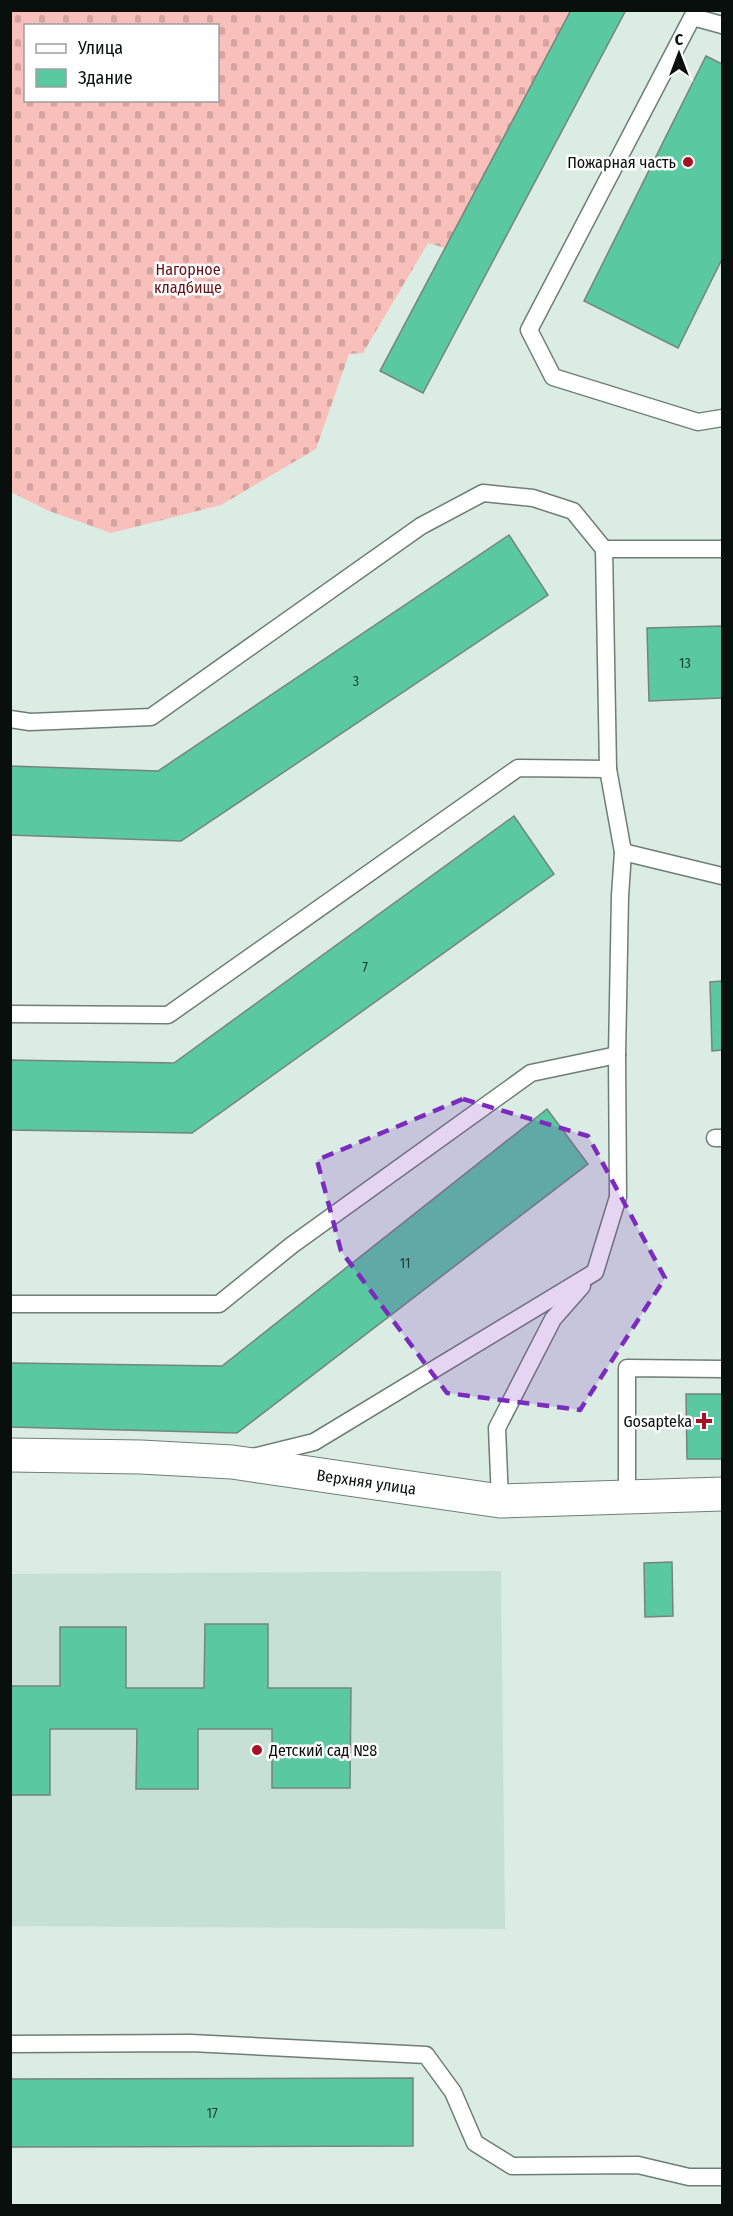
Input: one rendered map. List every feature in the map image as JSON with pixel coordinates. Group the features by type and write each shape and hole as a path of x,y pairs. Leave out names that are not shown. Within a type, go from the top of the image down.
{"street":[{"name":"Верхняя улица","path":"10,1455 141,1456 232,1462 500,1501 723,1494"}],"lane":[{"path":"723,25 694,14 529,330 554,377 698,422 723,417"},
{"path":"10,719 30,722 151,717 421,526 483,493 533,498 573,511 604,549 608,769 623,852 617,1055 618,1197 595,1272 554,1319 497,1428 500,1501"},
{"path":"604,549 723,549"},
{"path":"10,1014 168,1016 518,768 608,769"},
{"path":"623,852 723,876"},
{"path":"10,1304 219,1304 292,1245 531,1073 617,1055"},
{"path":"232,1462 314,1442 595,1272"},
{"path":"627,1497 627,1368 723,1369"},
{"path":"10,2044 191,2043 426,2055 453,2091 475,2143 512,2166 638,2165 689,2177 723,2177"}],"highlighted area":[{"path":"463,1099 588,1136 665,1278 580,1410 447,1393 341,1251 317,1160"}],"shaded area":[{"name":"Детский сад №8","path":"501,1571 505,1929 11,1926 10,1574"}],"green space":[{"name":"Нагорное кладбище","path":"10,11 571,11 445,248 428,243 363,353 349,354 316,449 221,505 111,533 49,511 11,492"}],"building":[{"path":"571,10 626,10 423,393 380,371"},
{"name":"Пожарная часть","path":"706,56 722,64 722,259 678,348 584,301"},
{"path":"509,535 548,595 181,841 10,835 10,766 158,771"},
{"path":"722,626 722,698 649,701 647,628"},
{"path":"514,816 554,874 192,1133 10,1130 10,1060 174,1063"},
{"path":"722,981 722,1050 712,1051 710,982"},
{"path":"547,1109 588,1164 237,1433 10,1427 10,1363 222,1366"},
{"path":"686,1394 722,1394 722,1459 687,1459"},
{"path":"672,1562 673,1616 645,1617 644,1563"},
{"path":"205,1624 268,1624 268,1688 351,1688 350,1788 272,1788 272,1729 198,1729 198,1789 136,1789 137,1729 50,1729 50,1795 10,1795 10,1686 60,1686 60,1627 126,1627 126,1688 204,1688"},
{"path":"413,2078 413,2146 10,2147 10,2079"}],"place":[{"name":"Пожарная часть","path":"688,162"},
{"name":"Gosapteka","path":"704,1421"},
{"name":"Детский сад №8","path":"257,1750"}]}
